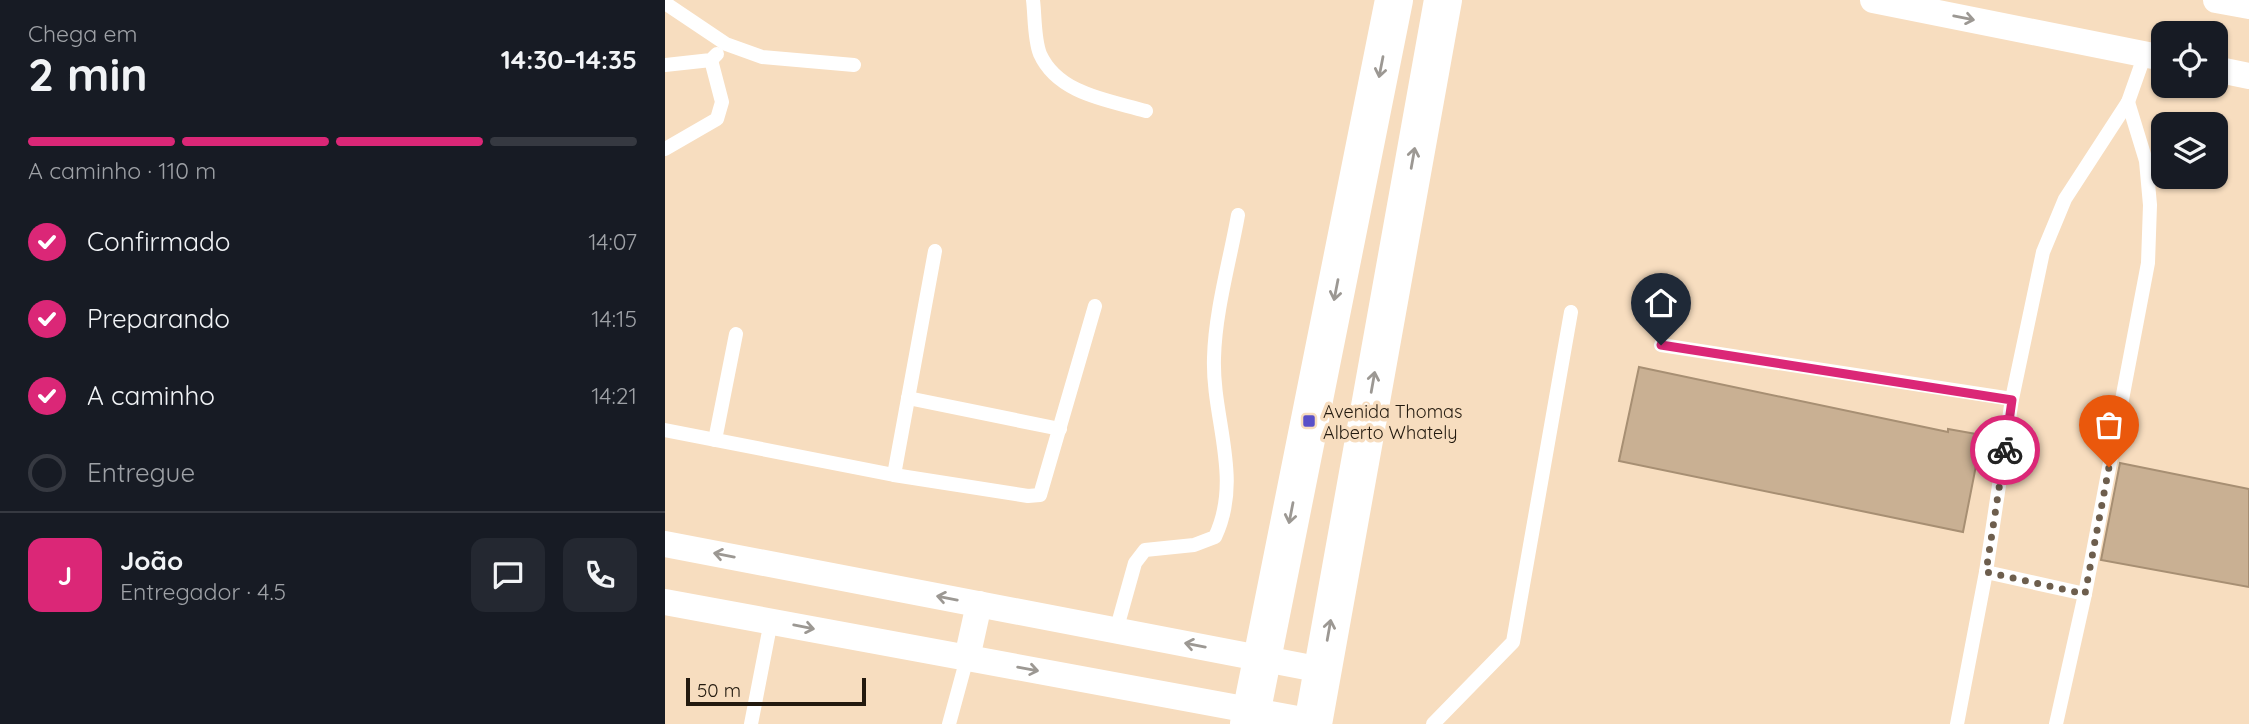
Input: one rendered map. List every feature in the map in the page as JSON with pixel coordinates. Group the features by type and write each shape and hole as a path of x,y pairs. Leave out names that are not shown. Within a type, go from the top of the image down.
{"main road":[{"path":"1250,717 1394,0"},
{"path":"1314,723 1443,0"}],"street":[{"path":"1873,0 2151,55"},
{"path":"2217,0 2249,6"},
{"path":"2228,72 2249,76"},
{"path":"666,550 979,604 1322,670"},
{"path":"665,601 967,657 1250,717 1314,723"},
{"path":"967,657 979,604"}],"lane":[{"path":"1033,0 1039,52 1052,75 1087,94 1146,111"},
{"path":"665,3 726,44 762,57 854,65"},
{"path":"665,65 711,60 726,44"},
{"path":"665,149 717,119 722,102 711,60"},
{"path":"1957,724 1986,572 2012,400 2043,252 2065,199 2151,61"},
{"path":"2056,724 2085,594 2148,263 2150,205 2146,161 2128,102"},
{"path":"1116,631 1135,563 1145,550 1194,545 1215,537 1225,516 1227,461 1214,382 1214,355 1238,215"},
{"path":"894,475 935,251"},
{"path":"665,430 894,475 1028,496 1040,495 1095,306"},
{"path":"1433,724 1513,642 1571,313"},
{"path":"715,440 736,334"},
{"path":"1661,345 2012,400"},
{"path":"908,398 1060,429"},
{"path":"1986,572 2085,594"},
{"path":"751,724 771,621"},
{"path":"949,724 967,657"}],"building":[{"path":"1639,367 1948,432 1948,429 1982,435 1963,532 1619,461"},
{"path":"2120,463 2249,489 2249,587 2101,560"}],"way so far":[{"path":"2005,450 1986,572 2085,594 2109,467"}],"place":[{"name":"Avenida Thomas Alberto Whately","path":"1309,421"}],"route":[{"path":"1661,345 2012,400 2005,450"}]}
